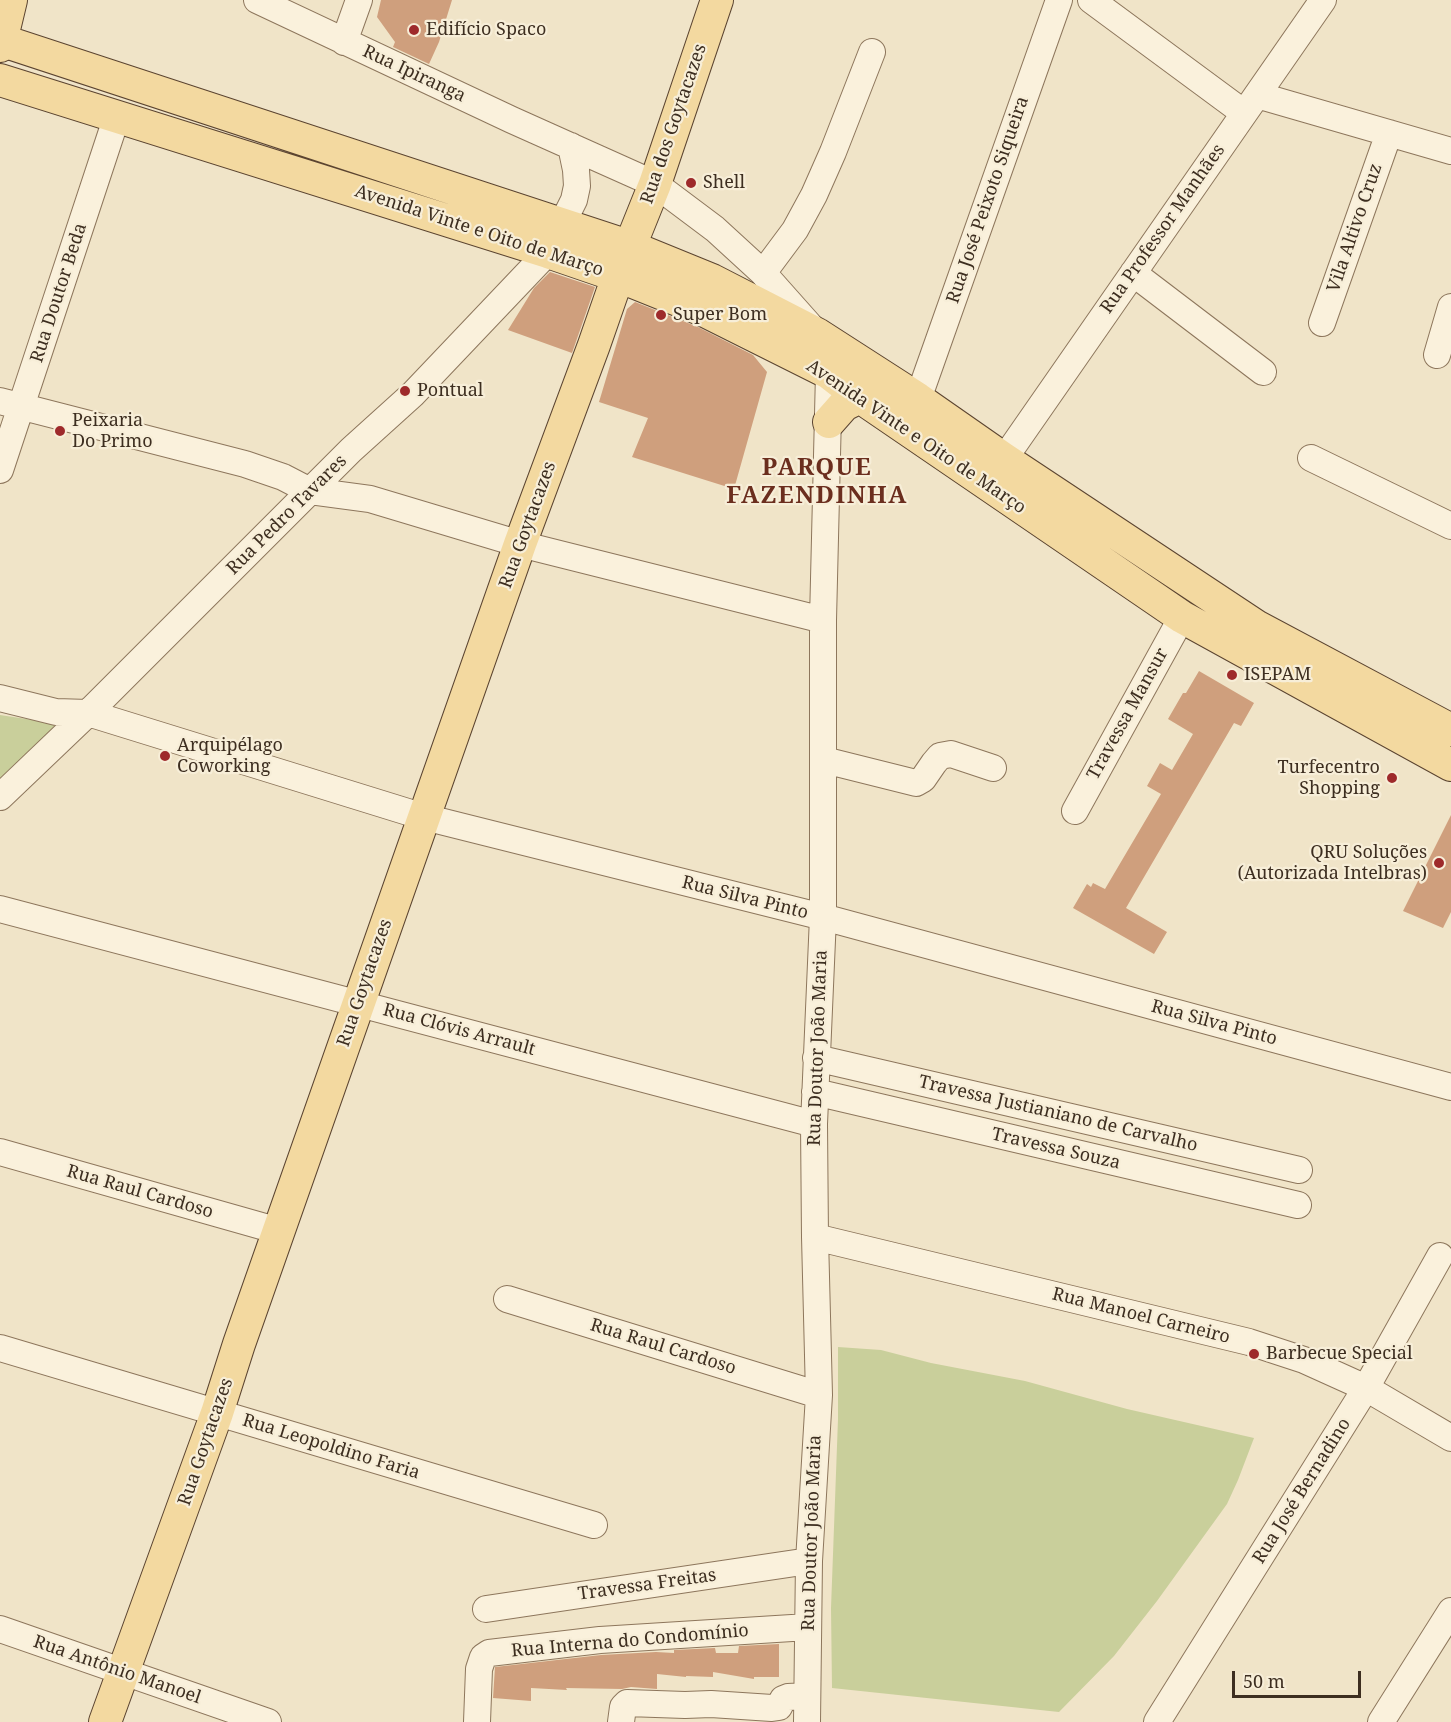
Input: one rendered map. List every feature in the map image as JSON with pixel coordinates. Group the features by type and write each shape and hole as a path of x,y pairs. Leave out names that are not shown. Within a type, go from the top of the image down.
{"main road":[{"path":"0,42 11,0"},
{"name":"Rua dos Goytacazes","path":"631,247 717,0"},
{"name":"Avenida Vinte e Oito de Março","path":"0,42 563,224 631,247 712,280 817,334 918,399 1004,459 1256,626 1451,730"},
{"name":"Avenida Vinte e Oito de Março","path":"0,80 548,252 618,276 705,311 829,373 860,397 1182,617 1451,765"},
{"name":"Rua Goytacazes","path":"105,1722 217,1413 239,1344 520,544 618,276 631,247"},
{"path":"817,334 826,349 829,373"},
{"path":"829,422 844,405 860,397"}],"street":[{"name":"Rua Ipiranga","path":"257,0 654,184 714,229 763,273 817,334"},
{"path":"344,42 359,0"},
{"name":"Rua José Peixoto Siqueira","path":"918,399 1059,0"},
{"path":"1091,0 1250,104 1389,133 1451,151"},
{"name":"Rua Professor Manhães","path":"1004,459 1323,0"},
{"path":"763,273 795,230 814,195 834,152 872,52"},
{"name":"Rua Doutor Beda","path":"0,470 11,403 117,116"},
{"name":"Vila Altivo Cruz","path":"1322,323 1389,133"},
{"path":"563,224 574,200 577,186 571,147"},
{"name":"Rua Pedro Tavares","path":"0,797 88,713 351,450 413,394 548,252 563,224"},
{"path":"1133,273 1263,372"},
{"path":"1437,355 1451,307"},
{"name":"Rua Doutor João Maria","path":"807,1722 808,1561 819,1395 814,1124 823,917 823,620 829,373"},
{"path":"11,403 245,464 283,477 310,491 370,499 520,544 823,620"},
{"path":"351,450 349,472 355,486 370,499"},
{"path":"1311,458 1451,526"},
{"name":"Travessa Mansur","path":"1075,811 1182,617"},
{"name":"Rua Silva Pinto","path":"0,698 39,709 88,713 424,818 823,917 1451,1087"},
{"path":"39,709 50,720 60,740"},
{"path":"824,760 916,783 923,779 940,756 951,754 993,768"},
{"name":"Rua Clóvis Arrault","path":"0,909 814,1124"},
{"name":"Travessa Justianiano de Carvalho","path":"816,1058 1299,1170"},
{"name":"Travessa Souza","path":"815,1092 1298,1205"},
{"name":"Rua Raul Cardoso","path":"0,1152 279,1231"},
{"name":"Rua Manoel Carneiro","path":"815,1237 1249,1342 1304,1360 1366,1388 1451,1438"},
{"name":"Rua José Bernadino","path":"1157,1722 1366,1388 1440,1256"},
{"name":"Rua Raul Cardoso","path":"507,1299 819,1395"},
{"name":"Rua Leopoldino Faria","path":"0,1348 594,1525"},
{"name":"Travessa Freitas","path":"486,1609 808,1561"},
{"path":"1381,1722 1451,1611"},
{"name":"Rua Interna do Condomínio","path":"477,1722 479,1669 483,1657 489,1653 600,1640 808,1627"},
{"name":"Rua Antônio Manoel","path":"0,1629 268,1722"},
{"path":"621,1722 623,1707 627,1703 667,1713 711,1704 772,1708 778,1707 783,1699 807,1696"},
{"path":"757,1707 780,1722"}],"green space":[{"path":"0,715 53,723 70,723 0,781"},
{"path":"838,1347 881,1350 931,1363 1025,1381 1127,1409 1254,1438 1227,1504 1114,1656 1059,1712 832,1688 831,1608 838,1419"}],"building":[{"name":"Edifício Spaco","path":"381,0 452,0 439,42 429,64 393,47 395,42 377,17"},
{"path":"550,272 595,287 572,353 508,330 534,288"},
{"path":"635,302 698,327 753,355 767,372 734,489 632,457 648,418 599,402 627,309"},
{"path":"1199,671 1254,703 1241,726 1234,723 1126,908 1167,932 1154,954 1073,908 1087,884 1091,887 1093,883 1105,889 1161,794 1147,786 1160,763 1172,770 1193,734 1168,719"},
{"name":"QRU Soluções (Autorizada Intelbras)","path":"1451,815 1451,912 1443,928 1403,911"},
{"path":"779,1644 779,1677 754,1677 754,1679 713,1672 713,1677 657,1674 657,1689 531,1688 531,1701 493,1698 495,1667 601,1655 674,1653 674,1650 715,1648 716,1653 738,1653 739,1646"}],"place":[{"name":"Edifício Spaco","path":"414,30"},
{"name":"Shell","path":"691,183"},
{"name":"Super Bom","path":"661,315"},
{"name":"Pontual","path":"405,391"},
{"name":"Peixaria Do Primo","path":"60,431"},
{"name":"ISEPAM","path":"1232,675"},
{"name":"Arquipélago Coworking","path":"165,756"},
{"name":"Turfecentro Shopping","path":"1392,778"},
{"name":"QRU Soluções (Autorizada Intelbras)","path":"1439,863"},
{"name":"Barbecue Special","path":"1254,1354"}],"district":[{"name":"PARQUE FAZENDINHA","path":"817,482"}]}
